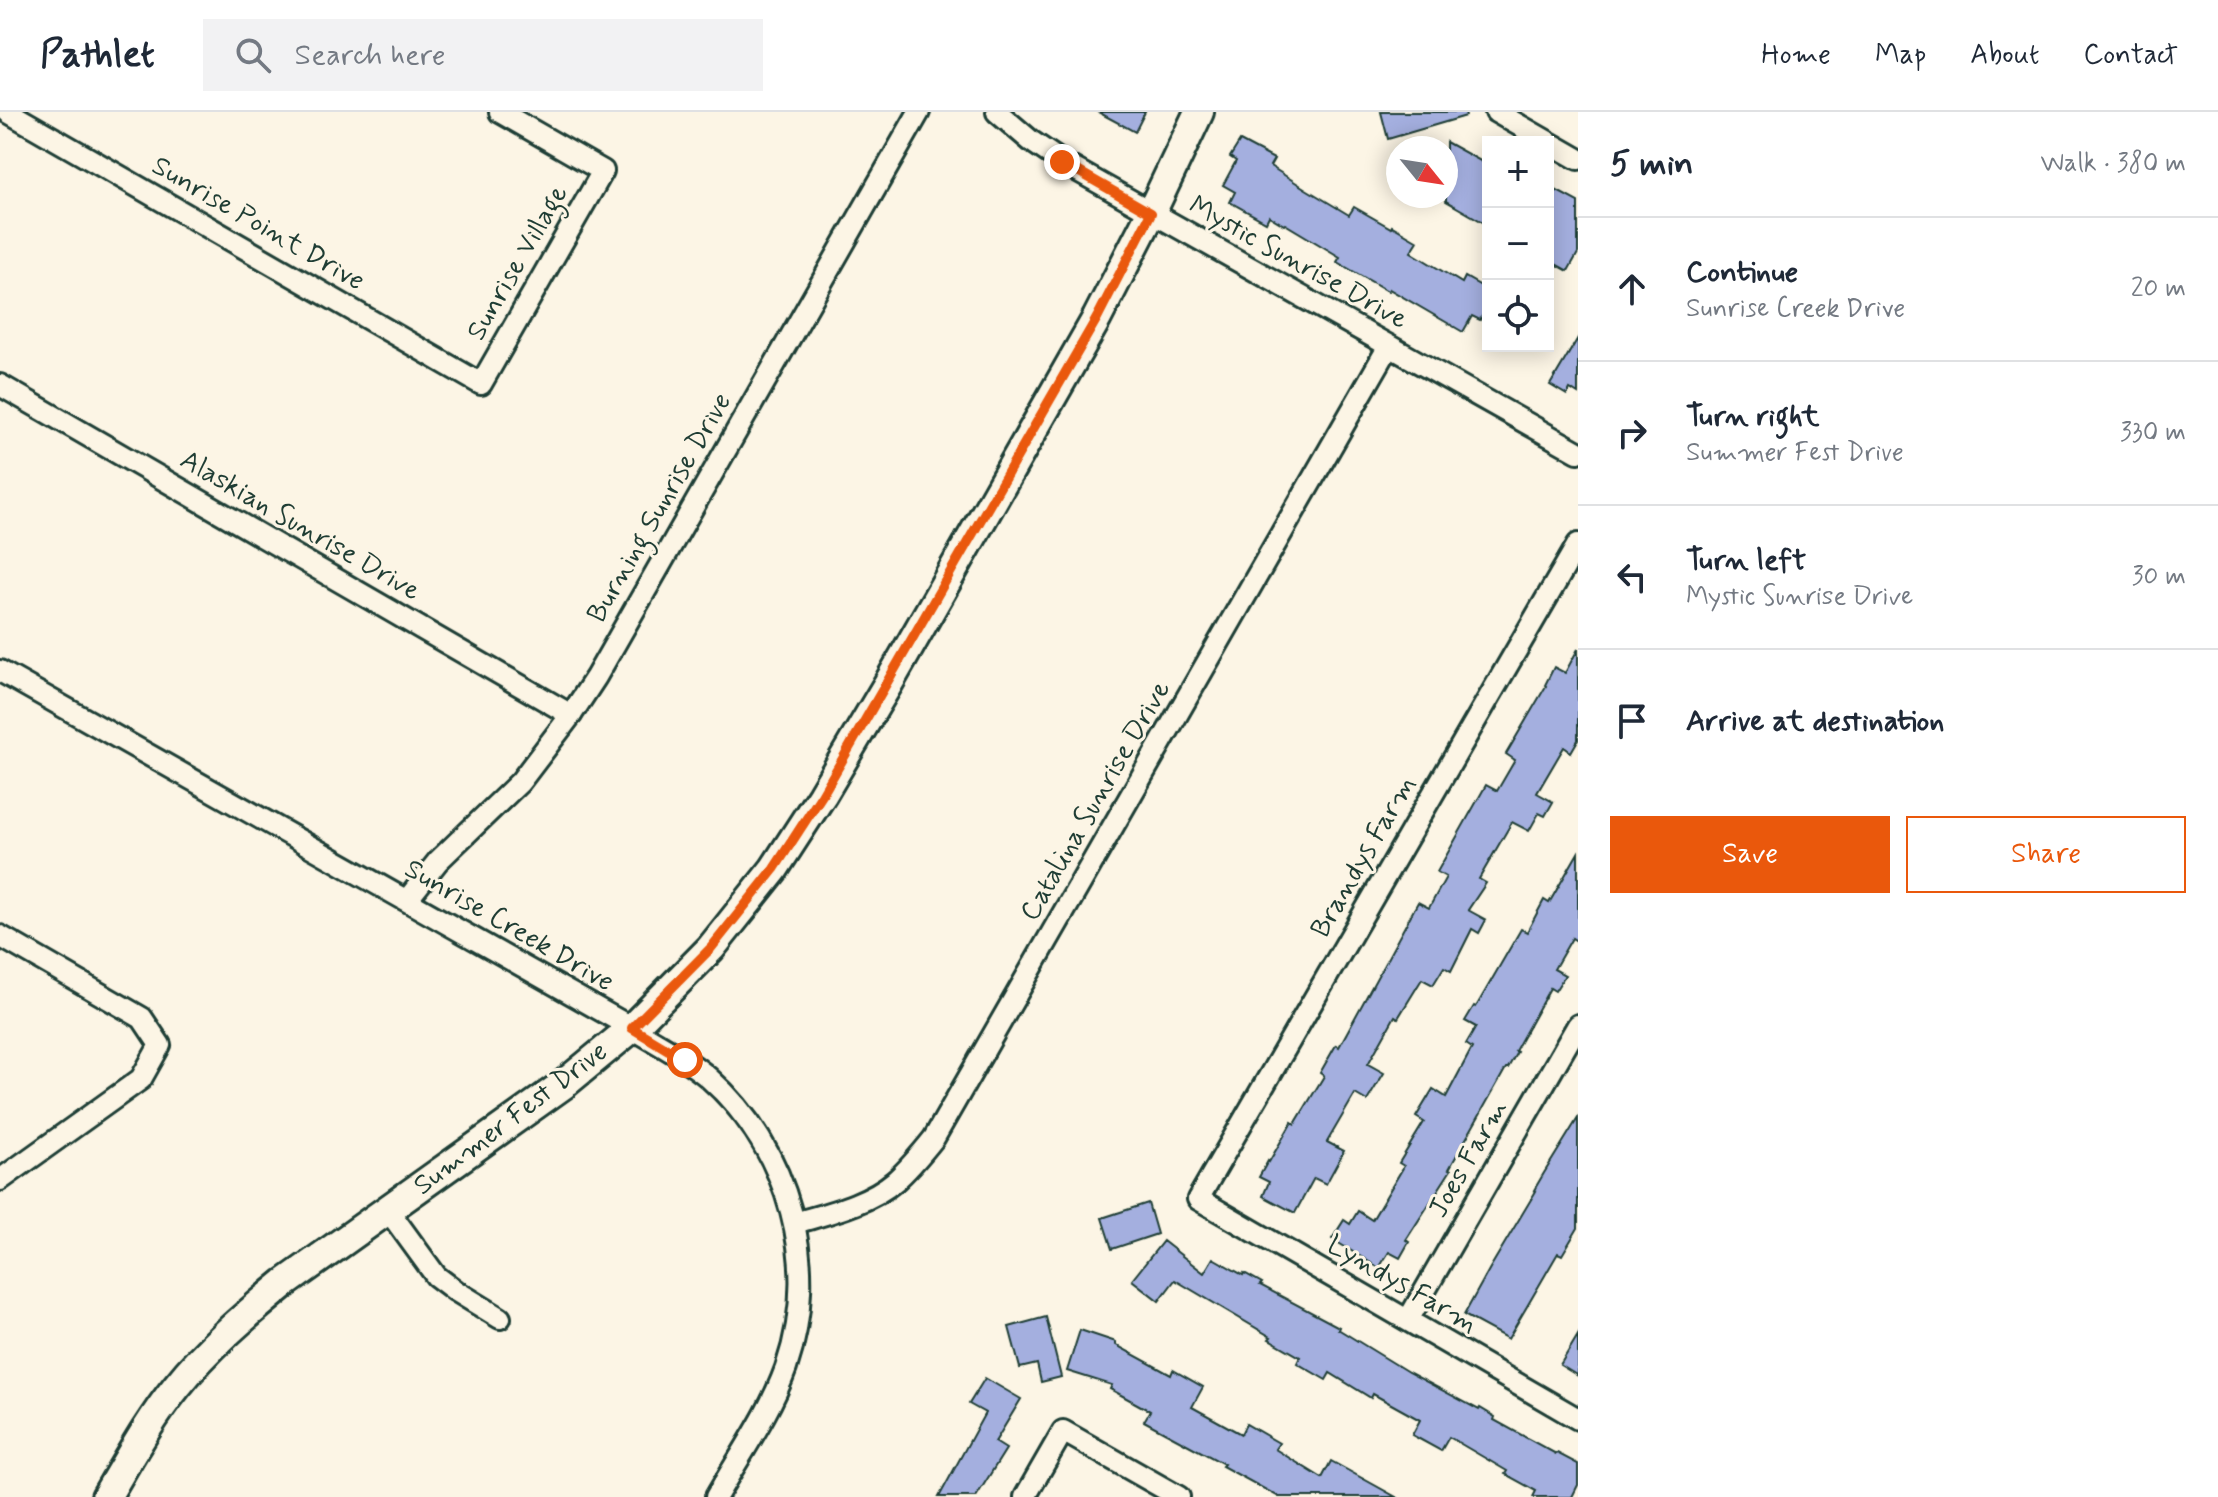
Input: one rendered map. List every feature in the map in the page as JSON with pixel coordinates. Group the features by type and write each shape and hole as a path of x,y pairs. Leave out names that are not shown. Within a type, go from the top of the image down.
{"street":[{"name":"Sunrise Point Drive","path":"8,112 481,384"},
{"name":"Sunrise Village","path":"481,384 603,171 500,112"},
{"name":"Burning Sunrise Drive","path":"407,900 438,861 520,782 571,715 604,663 919,112"},
{"name":"Mystic Sunrise Drive","path":"997,112 1062,162 1578,452"},
{"name":"Summer Fest Drive","path":"106,1497 146,1429 169,1398 242,1318 564,1084 632,1028 711,948 774,869 822,795 1097,318 1199,112"},
{"path":"1496,112 1578,159"},
{"name":"Catalina Sunrise Drive","path":"795,1223 840,1209 893,1183 934,1138 1389,346"},
{"name":"Alaskian Sunrise Drive","path":"0,385 571,715"},
{"name":"Brandys Farm","path":"1198,1199 1578,544"},
{"name":"Sunrise Creek Drive","path":"0,671 632,1028 685,1060 728,1097 767,1149 780,1175 795,1223 800,1283 798,1311 786,1366 776,1392 716,1497"},
{"path":"0,936 142,1018 160,1045 141,1079 0,1180"},
{"name":"Joes Farm","path":"1408,1320 1578,1025"},
{"name":"Lyndys Farm","path":"1198,1199 1578,1419"},
{"path":"388,1210 436,1276 500,1318"},
{"path":"1025,1497 1063,1431 1179,1497"}],"building":[{"path":"1098,112 1145,112 1135,132"},
{"path":"1381,112 1465,112 1466,116 1398,136 1387,136"},
{"path":"1240,141 1274,159 1270,166 1349,215 1354,207 1418,241 1411,252 1462,283 1465,277 1482,287 1480,320 1472,316 1463,332 1337,262 1340,257 1285,224 1269,216 1266,222 1230,202 1235,192 1223,185 1236,161 1230,157"},
{"path":"1458,149 1482,162 1482,222 1458,208"},
{"path":"1554,189 1578,202 1578,253 1568,271 1554,263"},
{"path":"1578,338 1578,394 1570,389 1567,395 1550,385"},
{"path":"1578,649 1578,740 1571,752 1564,747 1537,793 1553,802 1545,816 1539,813 1529,831 1512,822 1479,879 1486,883 1468,910 1486,920 1479,933 1472,929 1451,971 1444,967 1433,985 1422,979 1398,1018 1395,1016 1368,1064 1384,1073 1367,1101 1355,1094 1327,1142 1344,1151 1326,1184 1314,1178 1295,1213 1263,1196 1269,1182 1259,1177 1268,1161 1324,1076 1320,1073 1336,1045 1339,1047 1418,902 1429,908 1446,877 1437,872 1486,785 1497,791 1515,760 1506,754 1554,667 1565,673"},
{"path":"1578,853 1578,942 1572,938 1554,969 1565,975 1555,991 1550,988 1451,1170 1406,1240 1409,1242 1400,1258 1389,1252 1379,1268 1332,1239 1344,1220 1350,1224 1358,1211 1372,1220 1404,1166 1399,1163 1424,1122 1416,1117 1433,1089 1446,1097 1472,1048 1466,1044 1476,1027 1465,1021 1521,929 1527,932 1544,900 1549,903"},
{"path":"1578,1118 1578,1228 1562,1255 1558,1253 1508,1339 1464,1315"},
{"path":"1148,1203 1157,1234 1112,1249 1102,1218"},
{"path":"1163,1241 1204,1273 1213,1258 1244,1273 1262,1283 1260,1285 1339,1327 1408,1372 1480,1408 1495,1417 1494,1420 1578,1464 1578,1485 1572,1497 1533,1497 1536,1491 1449,1437 1441,1451 1412,1435 1420,1420 1373,1394 1371,1398 1330,1373 1326,1380 1297,1363 1300,1357 1269,1339 1271,1337 1175,1280 1159,1301 1132,1280"},
{"path":"1046,1317 1061,1377 1041,1382 1037,1364 1020,1368 1009,1327"},
{"path":"1080,1330 1116,1342 1116,1345 1171,1375 1173,1370 1203,1387 1192,1407 1241,1434 1246,1424 1279,1443 1275,1449 1322,1478 1331,1461 1396,1497 1279,1497 1144,1421 1150,1411 1110,1389 1112,1385 1067,1371"},
{"path":"1578,1335 1578,1376 1560,1365"},
{"path":"985,1378 1021,1399 995,1442 1006,1449 976,1497 939,1497 985,1413 969,1404"}],"route":[{"path":"685,1060 632,1028 711,948 774,869 822,795 1097,318 1151,213 1062,162"}]}
